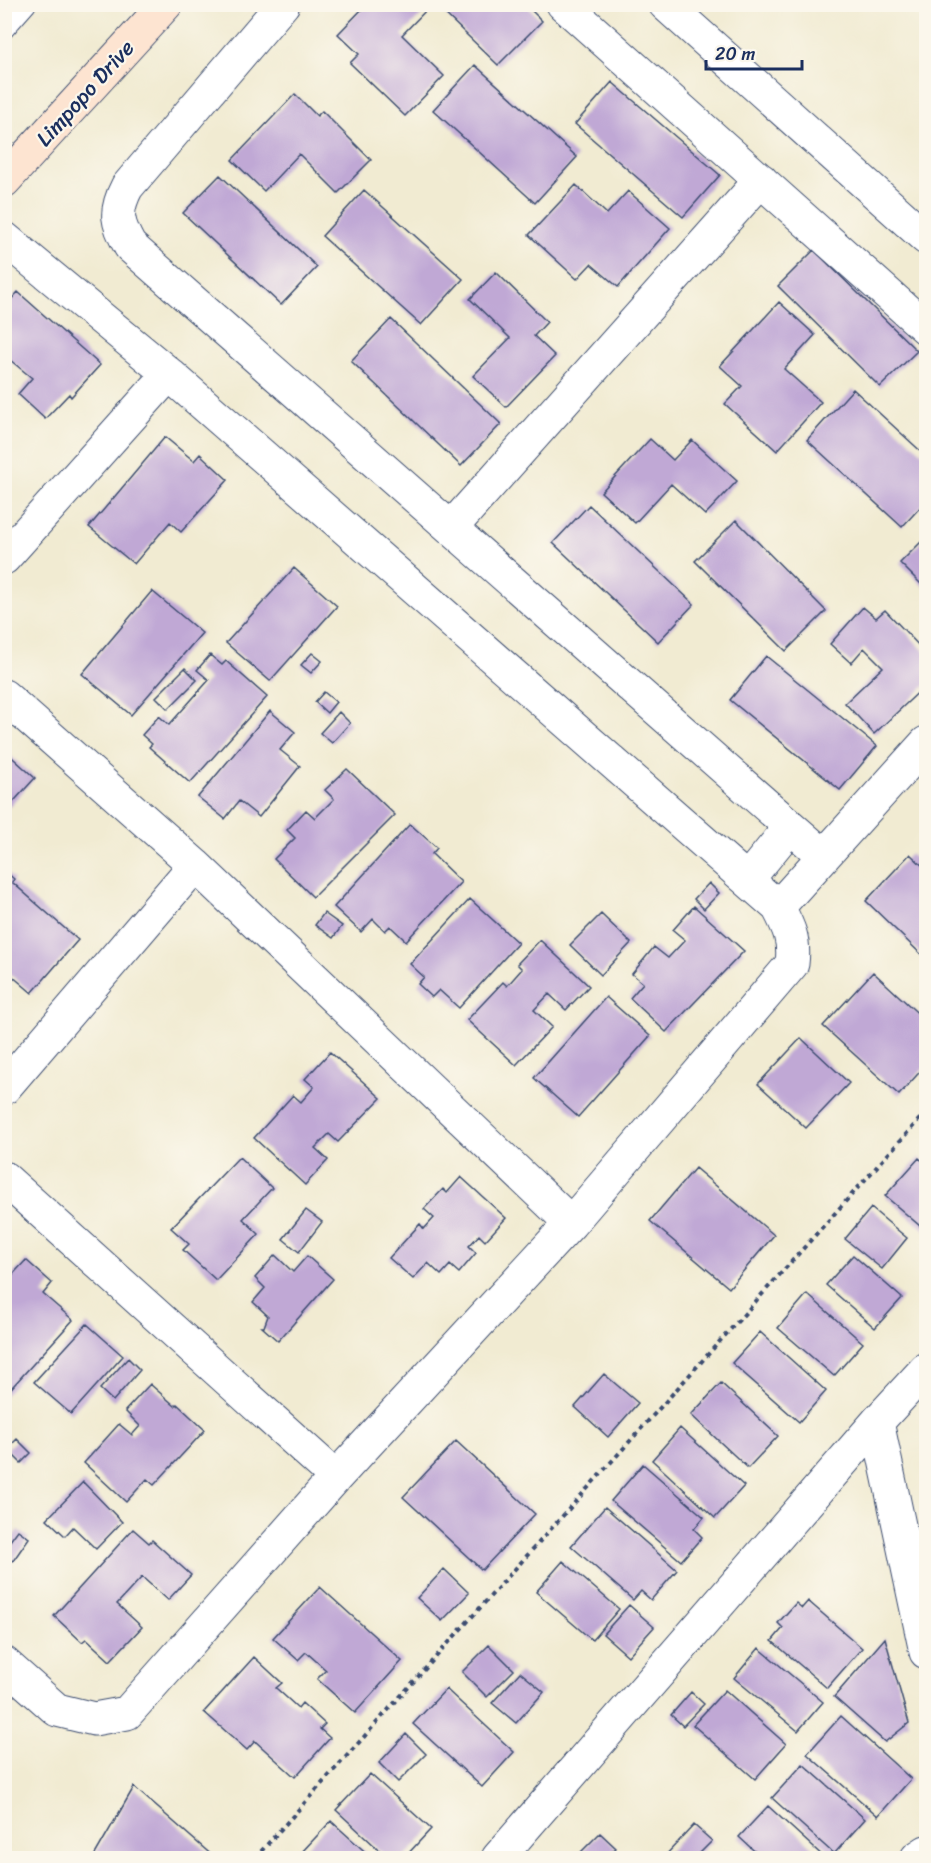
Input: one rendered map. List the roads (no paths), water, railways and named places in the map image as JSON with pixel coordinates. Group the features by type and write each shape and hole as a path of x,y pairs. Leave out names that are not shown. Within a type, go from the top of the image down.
{"street":[{"name":"Limpopo Drive","path":"4,181 165,4"},
{"path":"283,4 127,187 119,203 118,222 130,246 824,856"},
{"path":"563,4 927,328"},
{"path":"665,4 927,238"},
{"path":"451,528 761,180"},
{"path":"4,238 169,374 747,880 778,908 793,942 792,964 571,1223 336,1477 127,1713 94,1719 57,1710 4,1663"},
{"path":"4,558 169,374"},
{"path":"4,696 195,864 571,1223"},
{"path":"778,908 927,743"},
{"path":"747,880 790,827"},
{"path":"4,1089 195,864"},
{"path":"4,1178 336,1477"},
{"path":"498,1858 877,1422 927,1369"},
{"path":"877,1422 927,1652"},
{"path":"917,1858 927,1852"}],"lane":[{"path":"4,30 27,4"}]}
